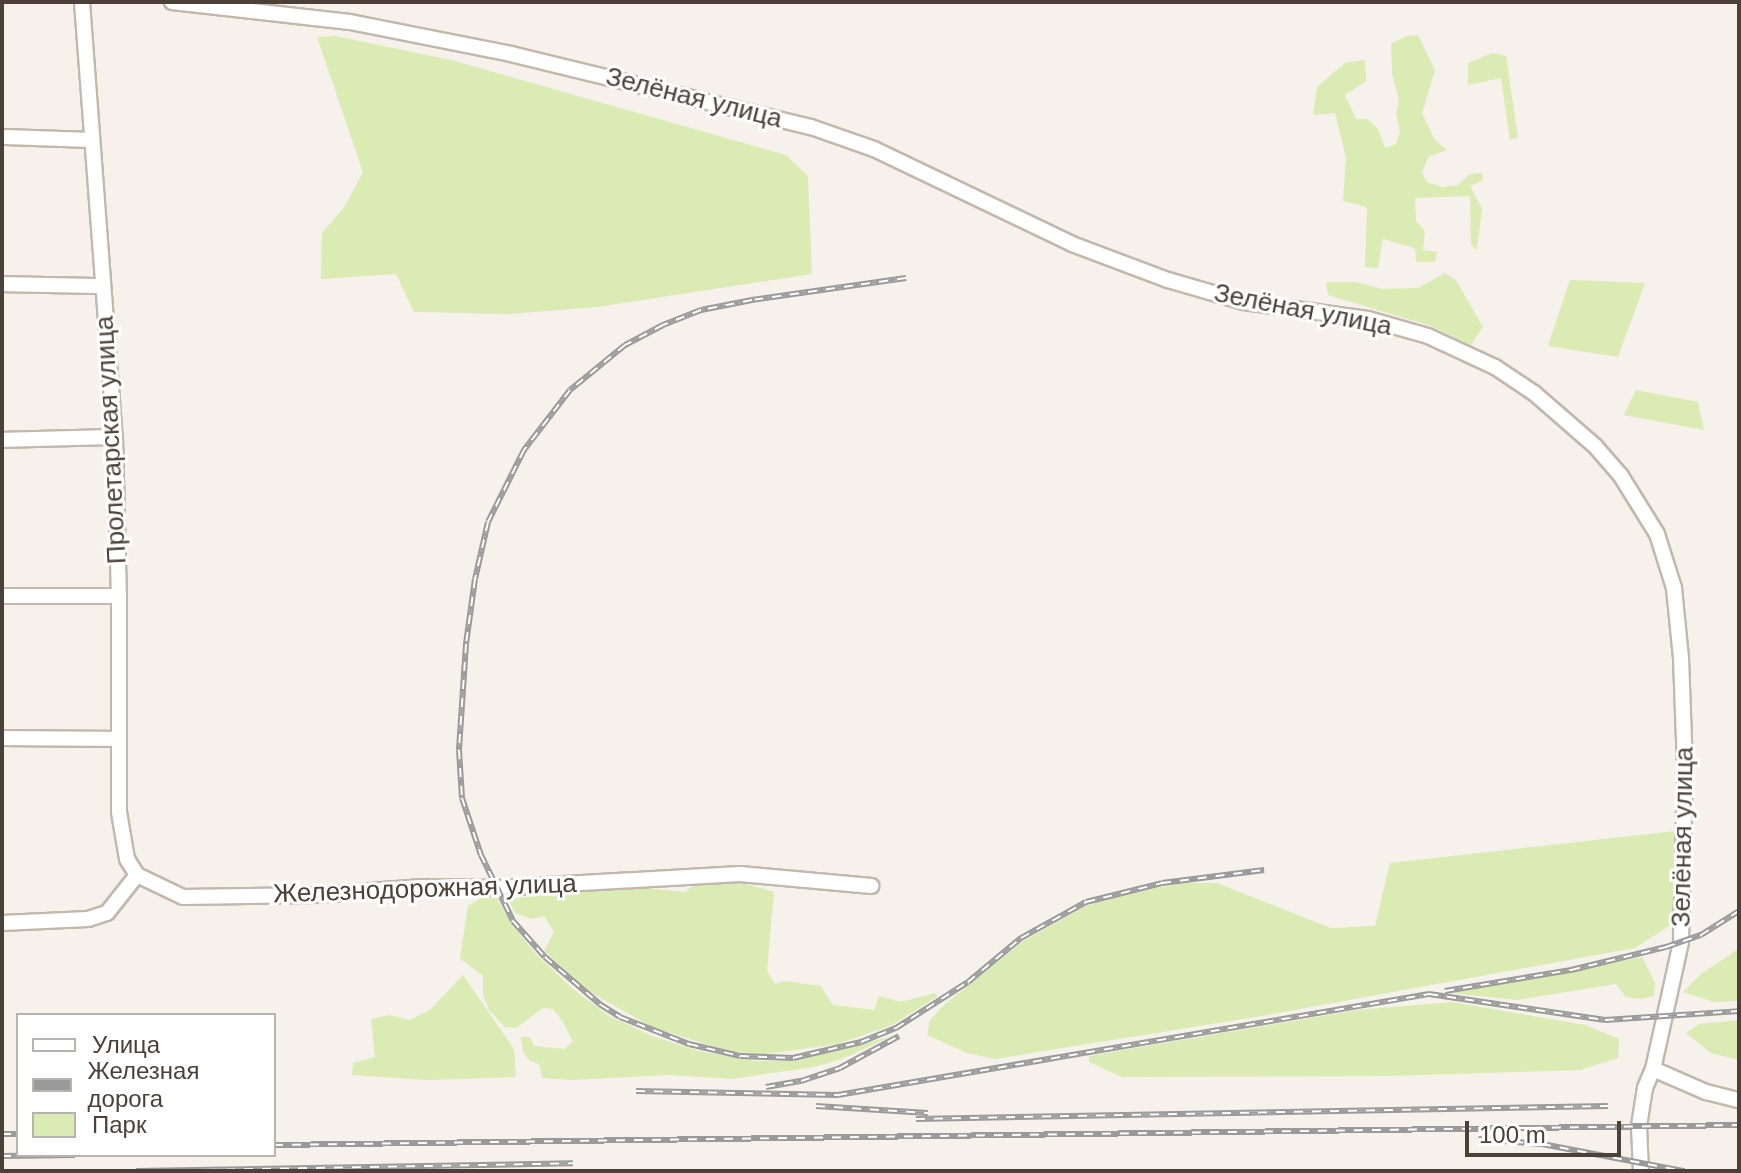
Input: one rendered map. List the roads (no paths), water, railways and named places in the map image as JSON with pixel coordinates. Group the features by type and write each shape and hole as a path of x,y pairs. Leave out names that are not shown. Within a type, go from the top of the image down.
{"street":[{"name":"Пролетарская улица","path":"82,2 101,286 115,437 119,812 127,859 137,875"},
{"name":"Зелёная улица","path":"172,2 350,22 511,54 811,127 874,149 1072,244 1168,280 1244,302 1368,319 1428,336 1495,367 1534,393 1595,446 1621,476 1657,534 1674,588 1681,658 1685,765 1681,942 1653,1069 1645,1088 1640,1119 1641,1171"},
{"path":"2,137 91,140"},
{"path":"2,284 101,286"},
{"path":"2,440 115,437"},
{"path":"2,596 119,596"},
{"path":"2,738 118,739"},
{"name":"Железнодорожная улица","path":"137,875 183,897 315,895 423,887 496,888 740,874 871,886"},
{"path":"2,923 88,919 107,913 137,875"},
{"path":"1653,1069 1706,1092 1739,1100"}],"railway":[{"path":"906,278 752,300 701,310 663,325 625,345 570,390 524,450 488,522 475,579 466,644 459,750 462,798 481,855 513,921 545,957 601,1005 620,1017 689,1044 740,1056 793,1058 861,1042 896,1028 968,982 1021,938 1086,902 1162,883 1264,870"},
{"path":"1445,991 1571,970 1666,947 1701,935 1739,911"},
{"path":"636,1091 838,1095 1429,994 1605,1020 1739,1011"},
{"path":"766,1087 801,1081 840,1068 899,1036"},
{"path":"816,1106 928,1113"},
{"path":"916,1119 1608,1106"},
{"path":"276,1145 1739,1125"},
{"path":"2,1134 16,1134"},
{"path":"1478,1139 1542,1144 1684,1171"},
{"path":"2,1156 16,1156"},
{"path":"136,1171 573,1163"}]}
